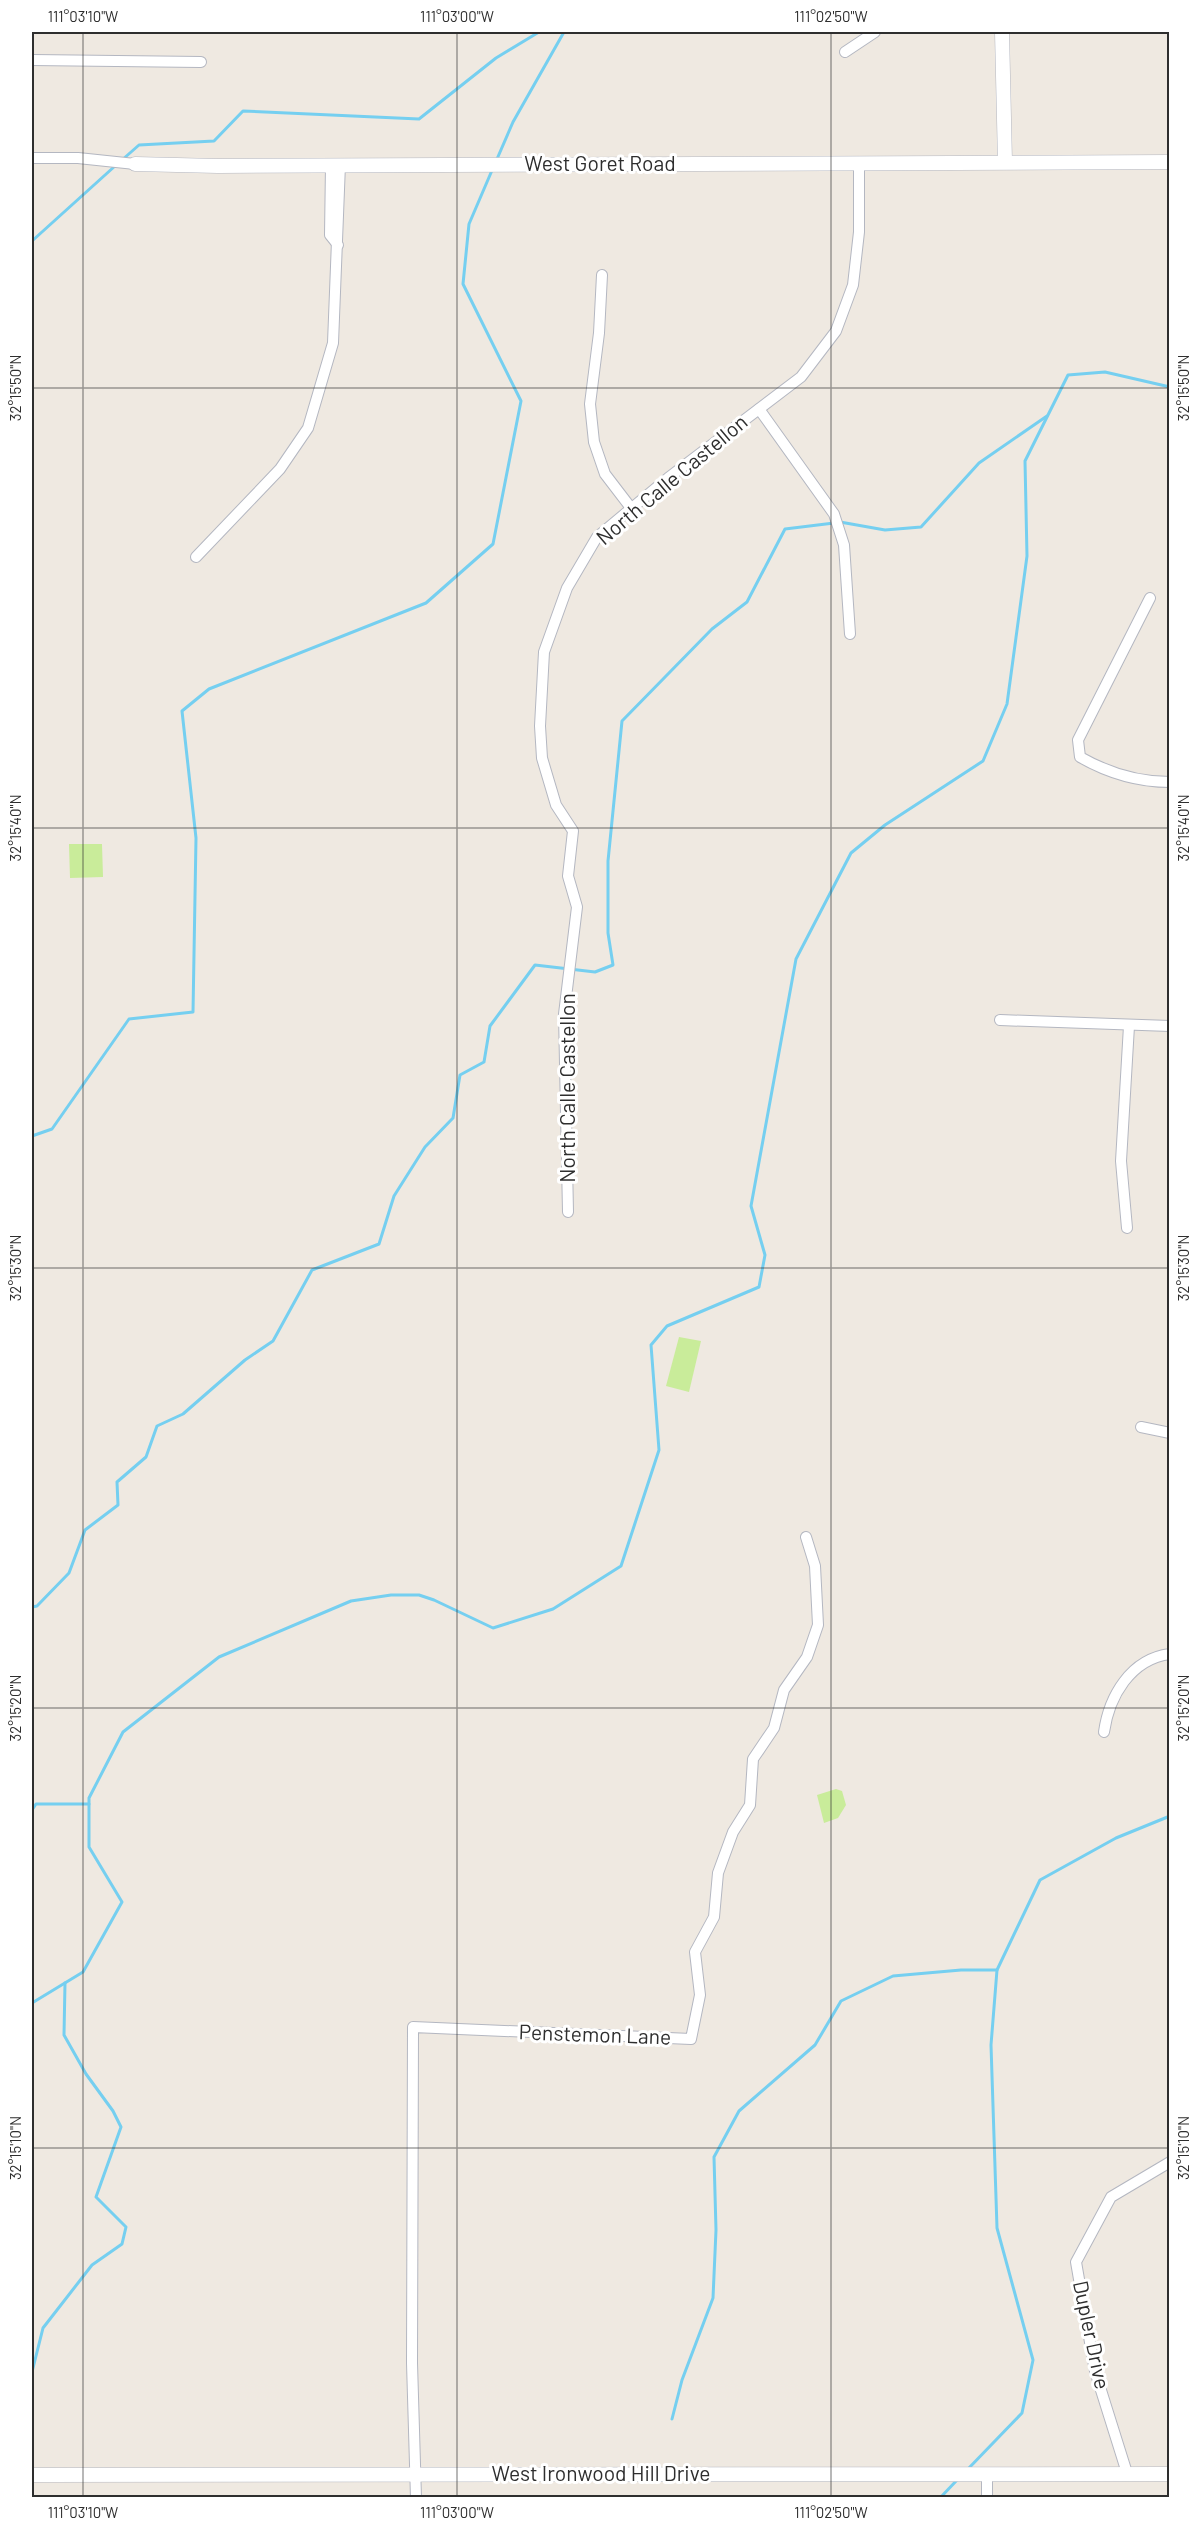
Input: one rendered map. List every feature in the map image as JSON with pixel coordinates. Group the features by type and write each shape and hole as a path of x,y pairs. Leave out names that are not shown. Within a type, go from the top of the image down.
{"street":[{"path":"845,52 875,32"},
{"path":"1002,32 1005,162"},
{"path":"32,60 201,62"},
{"name":"West Goret Road","path":"32,158 78,158 135,164 335,165 1170,162"},
{"name":"North Calle Castellon","path":"568,1212 564,1014 577,907 568,876 573,831 555,805 542,758 540,726 544,652 567,588 597,537 801,377 836,331 853,285 859,232 860,164"},
{"path":"196,557 280,469 308,428 333,343 338,245 335,165"},
{"path":"602,275 599,333 590,404 594,442 604,474 632,508"},
{"path":"759,409 834,514 844,545 850,634"},
{"path":"1150,598 1078,740 1080,757 1124,776 1170,782"},
{"path":"1000,1020 1170,1026"},
{"path":"1127,1228 1121,1161 1129,1026"},
{"path":"1141,1427 1170,1433"},
{"name":"Penstemon Lane","path":"416,2475 412,2363 413,2027 691,2039 700,1995 696,1952 714,1917 718,1874 733,1832 750,1805 753,1759 774,1728 784,1690 807,1657 818,1625 815,1566 806,1537"},
{"path":"1104,1732 1107,1712 1124,1680 1140,1665 1170,1654"},
{"name":"Dupler Drive","path":"1127,2474 1095,2371 1076,2262 1111,2197 1170,2163"},
{"path":"987,2474 987,2498"},
{"name":"West Ironwood Hill Drive","path":"32,2475 1170,2474"},
{"path":"416,2475 416,2498"}],"green space":[{"path":"69,844 102,844 103,877 70,878"},
{"path":"679,1337 701,1341 689,1392 666,1386"},
{"path":"836,1789 842,1791 846,1805 838,1818 824,1823 817,1795"}],"waterway":[{"path":"122,160 139,145 214,141 243,111 419,119 496,58 539,32"},
{"path":"497,159 513,122 564,32"},
{"path":"32,241 115,166"},
{"path":"32,1136 52,1129 129,1019 193,1012 196,838 182,711 209,689 426,603 493,544 521,401 463,284 469,224 493,168"},
{"path":"32,2003 83,1972 122,1902 89,1847 89,1798 123,1732 219,1657 351,1601 391,1595 419,1595 493,1628 553,1609 621,1566 659,1450 651,1345 667,1326 759,1287 765,1255 751,1206 796,959 851,853 885,825 983,761 1007,704 1027,556 1025,461 1068,375 1105,372 1170,387"},
{"path":"840,522 885,530 921,527 979,463 1047,416"},
{"path":"32,1607 37,1606 69,1573 85,1530 118,1505 117,1482 146,1457 157,1426 183,1414 245,1360 273,1341 312,1270 379,1244 394,1196 425,1147 453,1118 460,1075 484,1062 490,1026 535,965 595,972 613,965 608,933 608,861 622,721 712,629 747,602 785,529 834,523"},
{"path":"32,1810 36,1804 89,1804"},
{"path":"967,2470 1022,2413 1033,2360 997,2228 991,2045 997,1970 1040,1880 1116,1838 1170,1816"},
{"path":"672,2419 682,2380 713,2298 716,2230 714,2157 739,2111 815,2045 841,2001 893,1976 961,1970 997,1970"},
{"path":"32,2372 43,2328 92,2265 122,2244 126,2227 96,2197 121,2127 113,2111 86,2074 64,2035 65,1983"},
{"path":"940,2498 958,2479"}]}
